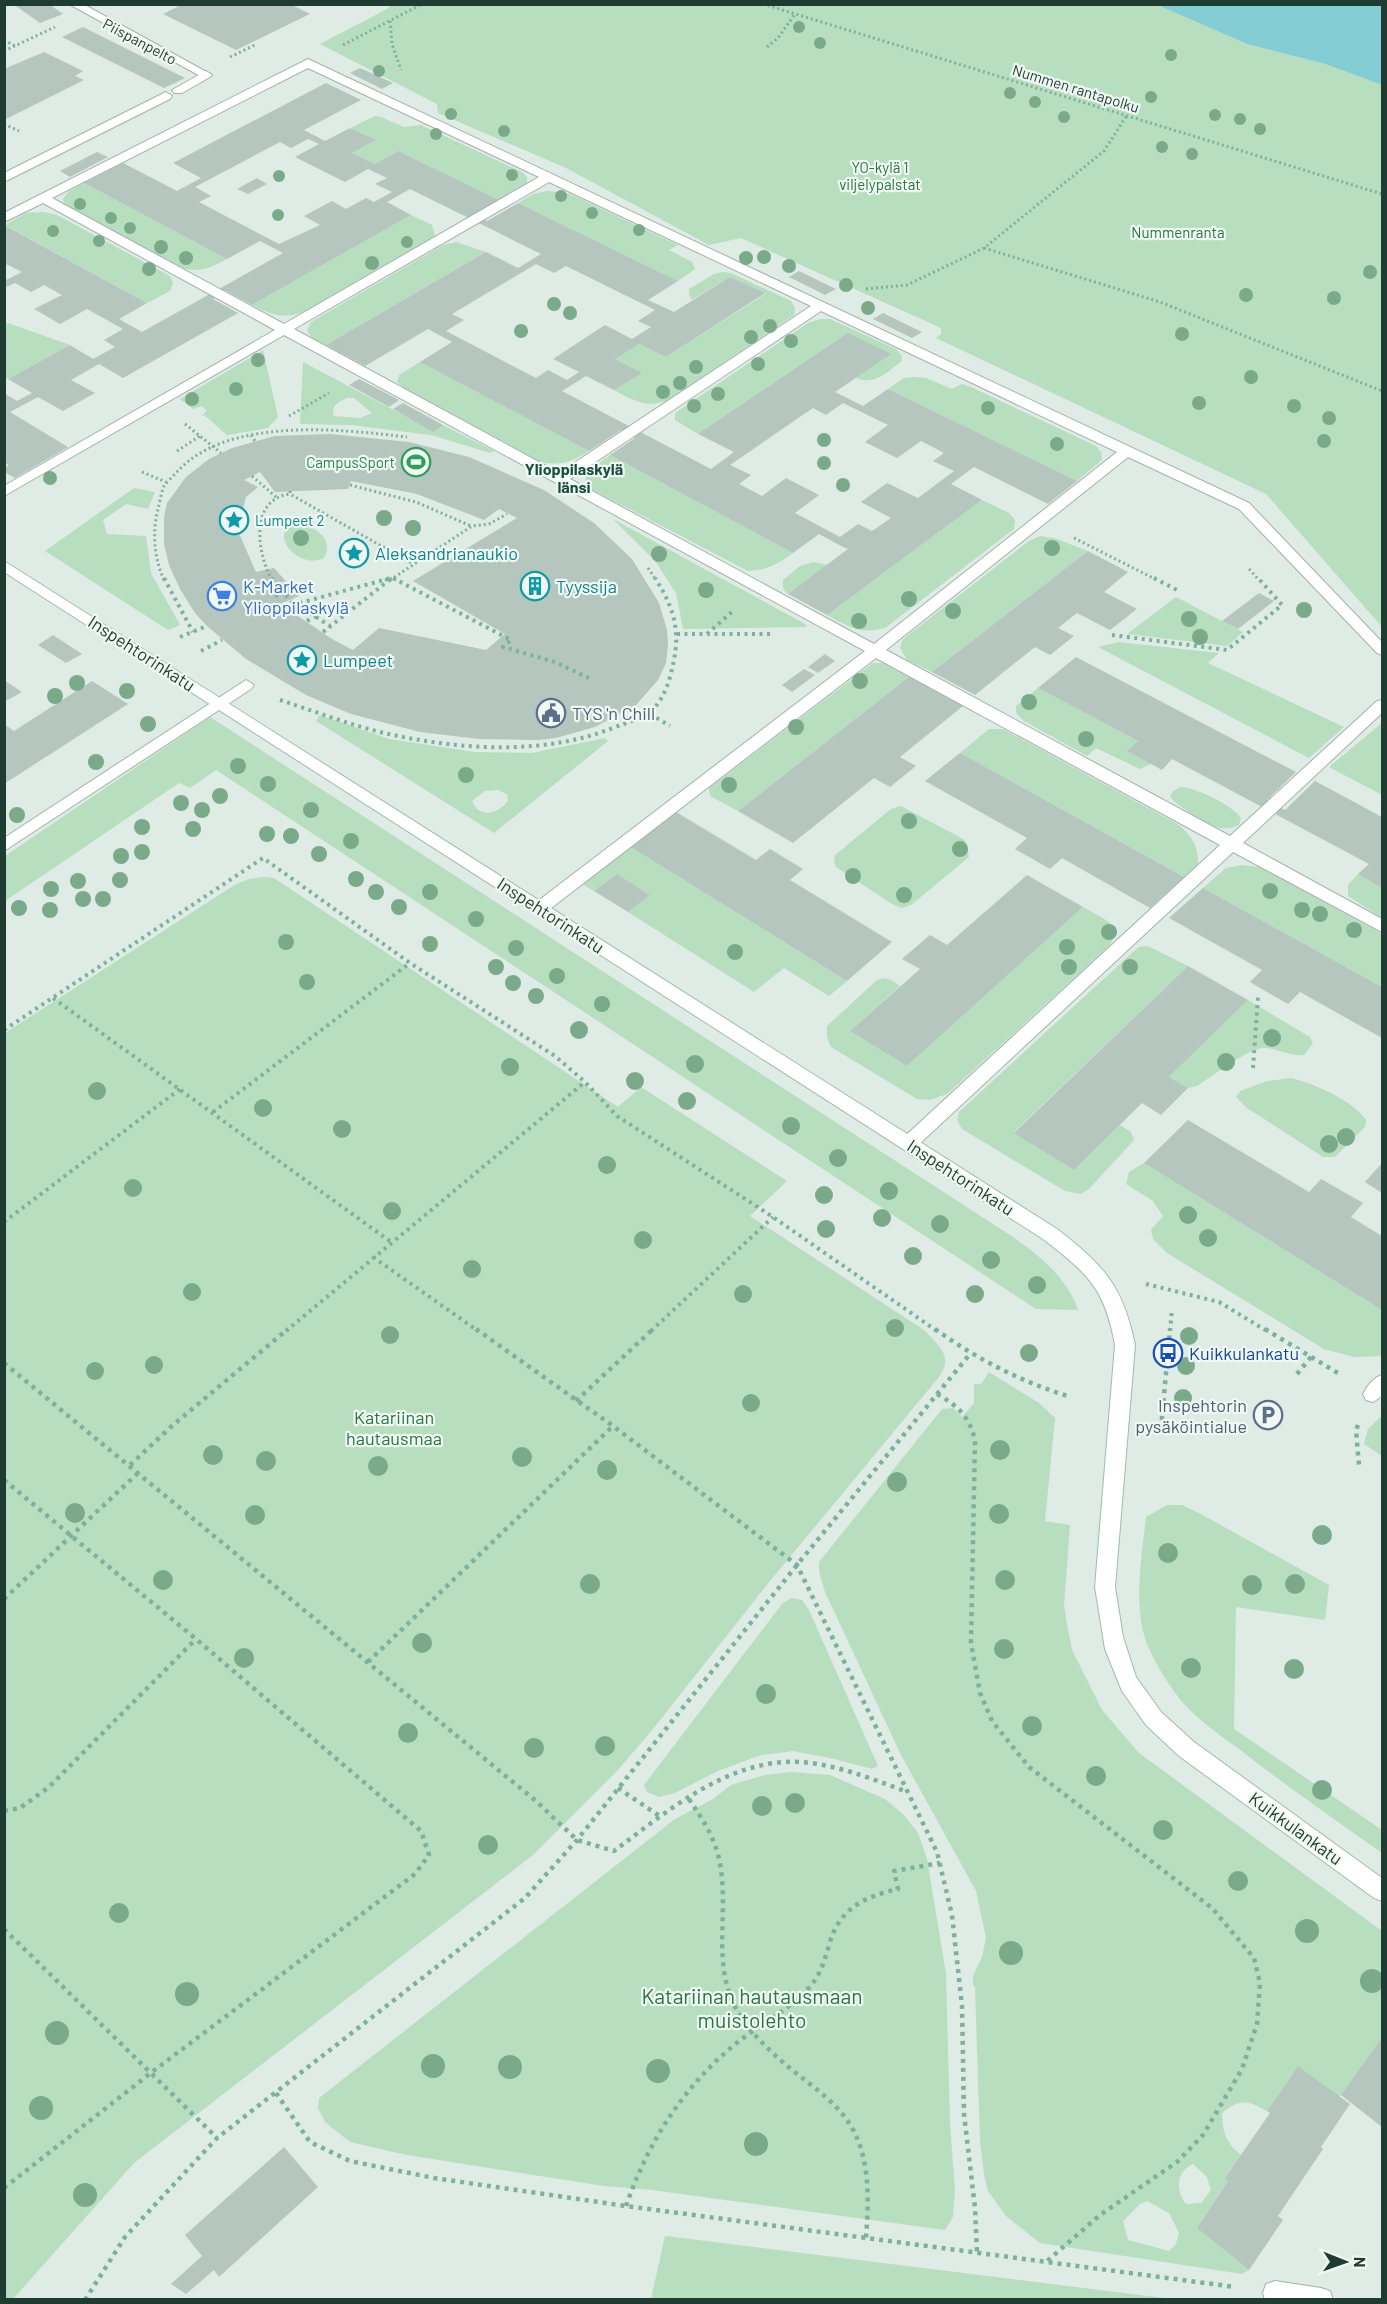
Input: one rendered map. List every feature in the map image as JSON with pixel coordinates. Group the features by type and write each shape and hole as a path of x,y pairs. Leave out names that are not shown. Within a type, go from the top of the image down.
{"street":[{"name":"Piispanpelto","path":"74,4 85,12 206,75 178,90"},
{"path":"4,218 308,63 1244,506 1383,650"},
{"path":"4,178 166,96"},
{"path":"4,492 548,177"},
{"path":"44,199 1383,927"},
{"path":"560,479 820,306"},
{"path":"540,908 875,651 1127,451"},
{"name":"Inspehtorinkatu","path":"4,565 1070,1247 1093,1271"},
{"path":"4,846 246,685"},
{"path":"909,1143 1383,705"},
{"name":"Kuikkulankatu","path":"1093,1271 1106,1286 1115,1304 1125,1345 1105,1587 1108,1620 1117,1656 1130,1686 1150,1712 1209,1767 1383,1891"},
{"path":"1275,2293 1321,2300"}],"path":[{"path":"308,63 422,4"},
{"name":"Nummen rantapolku","path":"763,4 1383,194"},
{"path":"4,51 85,12"},
{"path":"767,47 778,38 795,14"},
{"path":"390,21 392,44 406,93 391,103"},
{"path":"4,40 15,46"},
{"path":"224,60 257,44"},
{"path":"820,306 855,291 908,285 984,248 1104,151 1127,115"},
{"path":"4,124 19,131"},
{"path":"984,248 1160,302 1383,391"},
{"path":"193,632 162,574 154,536 156,510 166,482 191,458 211,446 251,435 317,429 377,432 417,438"},
{"path":"251,435 255,441"},
{"path":"177,451 200,436"},
{"path":"211,446 220,453"},
{"path":"142,472 166,482"},
{"path":"252,476 276,497"},
{"path":"350,485 416,502 471,526"},
{"path":"330,626 296,604 265,570 260,545 260,522 266,504 283,493 290,493 413,564"},
{"path":"323,632 392,578 471,526 489,524 507,514"},
{"path":"1041,521 1178,590"},
{"path":"270,697 392,735 478,747 548,746 596,735 650,714 666,690 677,651 677,634 667,597 645,563"},
{"path":"1112,636 1227,650 1282,605 1249,569"},
{"path":"285,607 392,578 511,640 503,647 555,662 593,680"},
{"path":"275,596 284,593"},
{"path":"307,621 316,616"},
{"path":"175,640 207,626"},
{"path":"677,634 775,634"},
{"path":"197,654 222,640"},
{"path":"650,714 670,726"},
{"path":"4,1030 263,858 410,963 555,1056 585,1082 617,1116 773,1217 970,1354 1032,1385 1071,1397"},
{"path":"213,1112 410,963"},
{"path":"1253,1068 1258,997"},
{"path":"54,998 392,1242"},
{"path":"130,1465 373,1257 585,1082"},
{"path":"4,1222 180,1089"},
{"path":"576,1401 773,1217"},
{"path":"373,1257 613,1426 797,1565 937,1852 940,1863 952,1915 962,2006 964,2114 975,2208 977,2253"},
{"path":"1093,1271 1219,1302 1311,1357 1378,1389"},
{"path":"1161,1429 1172,1309"},
{"path":"85,2300 125,2237 217,2138 525,1898 577,1840 797,1565 970,1354"},
{"path":"1297,1374 1311,1357"},
{"path":"4,1363 536,1801 577,1840 614,1851 688,1799 728,1776 759,1765 788,1762 832,1768 907,1792"},
{"path":"938,1394 962,1409 971,1421 975,1440 971,1643 980,1693 992,1721 1029,1767 1212,1908 1254,1958 1260,1983 1257,2024 1242,2069 1203,2135 1177,2162 1100,2215 1046,2262"},
{"path":"368,1662 613,1426"},
{"path":"4,1599 69,1535 139,1472"},
{"path":"4,1480 196,1639 421,1831 429,1855 415,1874 152,2072 4,2188"},
{"path":"4,1811 20,1808 49,1787 196,1639"},
{"path":"618,1788 661,1817"},
{"path":"688,1799 708,1827 717,1847 721,1876 720,1946 724,1977 735,2007 751,2032 773,2055 833,2103 852,2130 862,2151 868,2174 870,2201 866,2238"},
{"path":"626,2206 634,2179 646,2153 672,2114 701,2077 732,2047 795,2000 816,1979 822,1969 833,1928 841,1914 870,1897 898,1889 894,1870 940,1863"},
{"path":"4,1929 217,2138"},
{"path":"276,2093 310,2142 350,2161 434,2178 1275,2293"}],"green space":[{"name":"Nummenranta","path":"388,4 1158,4 1247,44 1325,64 1382,85 1382,627 1266,494 936,338 941,334 941,328 741,238 709,245 566,168 438,113 437,104 320,44 389,8"},
{"path":"375,116 404,127 421,125 522,172 527,177 527,183 499,200 398,151 375,164 352,153 375,140 350,128"},
{"path":"84,183 227,259 205,269 181,268 65,206 63,199 68,192"},
{"path":"547,191 568,193 678,245 669,250 692,262 695,269 678,281 518,203 533,194"},
{"path":"44,212 57,215 170,276 173,283 170,291 147,303 5,225 26,213"},
{"path":"411,215 432,225 435,236 306,311 285,316 252,305"},
{"path":"456,242 486,252 326,345 312,338 307,331 311,322 443,245"},
{"path":"731,273 791,301 795,308 794,315 668,400 653,404 646,403 633,400 614,390 641,373 615,359 639,344 666,357 765,294 730,277 692,300 689,289 714,274"},
{"path":"830,319 896,349 902,361 875,379 856,378 890,354 698,434 675,420 675,413 808,323"},
{"path":"8,323 70,345 8,379 5,377 5,324"},
{"path":"263,350 278,417 268,428 227,435 204,415 201,416 207,411 202,406 193,409 180,399"},
{"path":"303,362 433,431 443,425 494,451 490,453 431,435 351,425 300,424","holes":["347,398 354,398 372,413 360,418 334,416 333,409 336,404"]},
{"path":"420,362 589,451 566,462 554,464 540,462 404,388 397,382 399,375"},
{"path":"904,378 926,378 952,389 962,384 971,387 1096,446 1101,452 1102,460 1077,481 888,389"},
{"path":"610,455 793,553 772,566 748,571 591,489 585,483 587,472"},
{"path":"134,488 155,492 148,509 126,504 103,520 107,534 146,536 151,573 180,625 168,630 45,551"},
{"path":"982,500 1009,513 1015,520 1014,529 885,628 861,630 827,615"},
{"path":"613,519 807,625 805,627 683,629 676,593 655,561"},
{"path":"298,524 311,527 322,535 327,545 324,558 304,559 288,548 284,533 289,527"},
{"path":"1040,536 1054,538 1088,551 932,672 907,660 900,648 903,639 1029,541"},
{"path":"813,562 828,565 788,594 783,589 783,580 800,566"},
{"path":"1176,597 1243,632 1227,646 1127,634"},
{"path":"1118,642 1219,653 1208,663 1344,727 1309,758 1098,647"},
{"path":"873,663 882,663 909,677 738,811 710,796 709,788"},
{"path":"1038,688 1138,741 1128,751 1151,764 1140,769 1096,748 1087,756 1024,721 1016,713 1016,706"},
{"path":"320,715 389,739 475,752 532,753 605,738 608,741 494,833 316,721","holes":["498,790 507,794 508,801 499,809 489,813 479,810 472,801 485,791"]},
{"path":"210,717 1010,1235 1050,1267 1067,1287 1078,1310 1036,1309 216,770 190,788 179,783 5,901 5,856"},
{"path":"1382,723 1382,795 1329,767"},
{"path":"989,729 1003,729 1179,825 1193,842 1198,864 1184,877 960,753"},
{"path":"1181,787 1205,794 1230,808 1241,818 1239,825 1220,828 1186,810 1170,797 1173,791"},
{"path":"901,806 965,840 969,857 911,905 902,908 892,904 836,867 834,861 835,855 891,809"},
{"path":"629,846 847,981 829,996 784,968 754,992 628,912 650,895 617,874 594,891 582,884"},
{"path":"1241,865 1260,867 1382,934 1382,987 1203,888 1226,868"},
{"path":"1358,874 1382,888 1382,918 1348,896 1348,885"},
{"name":"Katariinan hautausmaa","path":"264,877 274,878 618,1107 641,1087 787,1181 750,1216 924,1330 943,1352 945,1363 939,1377 770,1581 653,1729 618,1770 533,1855 134,2163 13,2299 5,2299 5,1033 236,884"},
{"path":"1083,907 1104,918 1113,927 1113,939 1108,947 947,1094 930,1100 917,1099 831,1047 827,1037 827,1026 876,981 883,978 888,979 900,986 850,1031 907,1066"},
{"path":"1148,946 1188,966 1014,1132 1074,1170 1120,1125 1131,1132 1134,1140 1088,1190 1080,1194 1065,1191 962,1129 957,1120 959,1112 1132,953 1139,947"},
{"path":"1248,1000 1310,1037 1313,1043 1304,1055 1293,1055 1262,1048 1238,1059 1197,1086 1188,1088 1169,1077"},
{"path":"1291,1078 1310,1084 1343,1100 1366,1120 1365,1127 1335,1157 1323,1157 1247,1108 1236,1097 1240,1091 1267,1081"},
{"path":"1144,1163 1382,1310 1382,1356 1354,1357 1324,1349 1167,1253 1153,1239 1151,1230 1163,1216 1153,1201 1126,1184 1129,1172"},
{"path":"989,1372 1039,1403 1055,1418 1045,1521 1070,1525 1064,1605 1067,1624 1072,1650 1102,1710 1139,1753 1382,1931 1382,2037 1341,2095 1339,2097 1298,2066 1267,2111 1244,2102 1222,2113 1226,2136 1231,2146 1241,2155 1225,2178 1228,2181 1197,2228 1249,2270 1242,2274 1040,2243 1006,2216 988,2191 980,2141 975,1988 973,1984 973,1976 982,1957 986,1938 976,1891 901,1755 825,1592 819,1571 819,1562 942,1409 953,1408 962,1417 974,1403 974,1384 981,1384","holes":["1193,2164 1207,2177 1211,2190 1201,2203 1186,2204 1180,2193 1180,2176 1187,2167","1147,2201 1169,2213 1179,2233 1176,2244 1169,2251 1128,2240 1123,2221 1140,2204"]},
{"path":"1381,1416 1382,1456 1364,1444 1368,1429"},
{"path":"1167,1505 1182,1505 1199,1513 1329,1585 1325,1620 1236,1607 1234,1729 1382,1830 1382,1853 1203,1722 1178,1697 1164,1676 1144,1635 1139,1591 1146,1517"},
{"path":"791,1598 802,1600 809,1610 878,1766 872,1769 793,1751 761,1755 718,1771 675,1793 659,1797 647,1792 644,1785 782,1604"},
{"name":"Katariinan hautausmaan muistolehto","path":"791,1772 830,1775 885,1799 904,1815 918,1833 927,1859 946,1974 950,2123 955,2191 953,2217 945,2230 652,2190 604,2186 407,2155 350,2142 325,2122 318,2108 319,2098 675,1819 713,1799 731,1785 765,1775"},
{"path":"665,2236 1172,2299 651,2299"}],"water":[{"path":"1158,5 1382,5 1382,85 1325,64 1247,44"}],"building":[{"path":"13,4 49,4 63,14 40,23"},
{"path":"183,4 290,4 310,14 236,50 163,14"},
{"path":"83,27 185,78 164,88 62,37"},
{"path":"44,52 83,71 75,76 84,80 4,120 4,69"},
{"path":"360,68 393,83 382,89 350,73"},
{"path":"326,83 361,100 304,130 325,141 350,128 376,140 352,153 375,164 398,151 499,200 474,214 487,221 518,203 678,281 648,300 674,312 730,277 765,293 666,357 639,344 615,359 642,373 614,390 586,376 562,391 711,469 734,452 698,434 848,333 891,354 835,392 863,406 888,389 1077,481 1048,504 974,467 951,484 982,500 827,615 788,594 848,549 819,534 793,553 610,455 635,438 621,430 589,451 420,362 452,342 428,329 365,366 326,345 486,252 518,268 541,254 410,189 387,202 411,215 252,305 226,291 213,299 238,313 123,378 99,364 71,380 95,393 63,411 38,397 10,412 68,447 15,478 4,472 4,468 9,465 4,462 4,393 17,401 32,393 8,379 70,345 93,359 115,347 104,340 123,329 87,309 60,324 34,309 62,295 44,285 31,292 15,283 4,288 4,281 22,272 4,263 4,225 147,303 119,319 142,332 283,253 260,241 227,259 84,183 123,163 177,191 201,178 173,163","holes":["308,139 319,144 295,157 345,182 368,169 387,178 375,184 392,192 374,202 366,198 346,209 332,201 304,216 320,225 279,244 199,202 211,196 195,187 280,142 291,148","536,264 554,273 566,266 655,310 638,321 651,327 632,339 605,325 553,359 579,372 567,380 548,370 536,378 446,331 464,320 452,314","843,403 888,425 865,442 897,458 921,441 944,453 933,461 954,471 918,498 887,483 861,502 891,518 872,531 858,524 840,537 795,513 819,495 786,478 762,496 739,484 751,475 730,465 813,408 826,415"]},
{"path":"97,152 108,157 70,177 60,171"},
{"path":"257,178 267,184 248,194 237,189"},
{"path":"799,271 836,289 825,295 789,277"},
{"path":"883,313 922,332 912,338 873,319"},
{"path":"359,379 399,400 389,407 349,385"},
{"path":"403,403 443,425 433,432 393,409"},
{"name":"Tyyssija","path":"330,434 409,442 469,457 544,490 594,523 632,559 659,603 667,630 668,644 666,663 658,680 636,705 595,727 556,738 538,740 479,739 420,732 351,714 306,695 246,659 207,626 195,613 180,589 169,565 164,544 164,517 167,503 186,477 209,459 232,448 275,436","holes":["260,472 275,492 348,489 351,481 417,494 484,520 499,509 517,518 413,581 505,634 486,650 379,628 353,650 332,639 280,604 299,596 274,568 256,572 237,529 246,497 258,487 244,480"]},
{"path":"1088,551 1128,572 1104,592 1137,609 1110,630 1077,613 1058,628 1074,636 1050,655 1035,647 975,695 932,672"},
{"path":"1259,593 1274,601 1238,629 1222,621"},
{"path":"53,635 82,654 66,663 38,645"},
{"path":"825,654 835,661 818,673 808,667"},
{"path":"1076,657 1296,772 1267,800 1285,810 1315,781 1382,817 1382,888 1358,874 1369,864 1172,759 1162,770 1127,751 1138,741 1038,688"},
{"path":"804,669 815,675 792,692 782,685"},
{"path":"909,677 963,706 900,757 916,766 890,787 874,778 793,843 738,811"},
{"path":"4,680 22,692 4,702"},
{"path":"92,681 128,704 4,784 4,724 14,731"},
{"path":"960,753 1184,877 1150,908 1062,858 1050,869 1015,849 1027,838 925,781"},
{"path":"676,812 756,860 770,849 803,869 790,880 892,942 847,981 629,846"},
{"path":"617,874 650,895 628,912 594,891"},
{"path":"1027,875 1083,907 907,1066 850,1031 920,969 902,959 930,935 947,945"},
{"path":"1203,888 1382,987 1382,1038 1300,992 1288,1004 1250,982 1262,970 1169,918"},
{"path":"1188,966 1248,1000 1169,1077 1188,1088 1161,1115 1142,1103 1074,1170 1014,1133"},
{"path":"1188,1120 1309,1192 1321,1179 1363,1203 1351,1217 1382,1236 1382,1310 1144,1163"},
{"path":"1382,1163 1382,1193 1365,1182"},
{"path":"1382,2037 1382,2127 1341,2095"},
{"path":"1298,2066 1350,2104 1278,2216 1283,2220 1249,2270 1197,2228 1228,2181 1225,2178 1270,2113 1267,2111"},
{"path":"284,2147 318,2187 219,2277 214,2270 186,2294 171,2284 202,2256 185,2235"}],"place":[{"name":"CampusSport","path":"416,462"},
{"name":"Lumpeet 2","path":"234,520"},
{"name":"Aleksandrianaukio","path":"354,553"},
{"name":"Tyyssija","path":"535,586"},
{"name":"K-Market Ylioppilaskylä","path":"222,596"},
{"name":"Lumpeet","path":"302,660"},
{"name":"TYS 'n Chill","path":"551,713"},
{"name":"Kuikkulankatu","path":"1168,1353"},
{"name":"Inspehtorin pysäköintialue","path":"1268,1415"}],"district":[{"name":"Ylioppilaskylä länsi","path":"574,477"}],"park label":[{"name":"YO-kylä 1 viljelypalstat","path":"880,176"}]}
